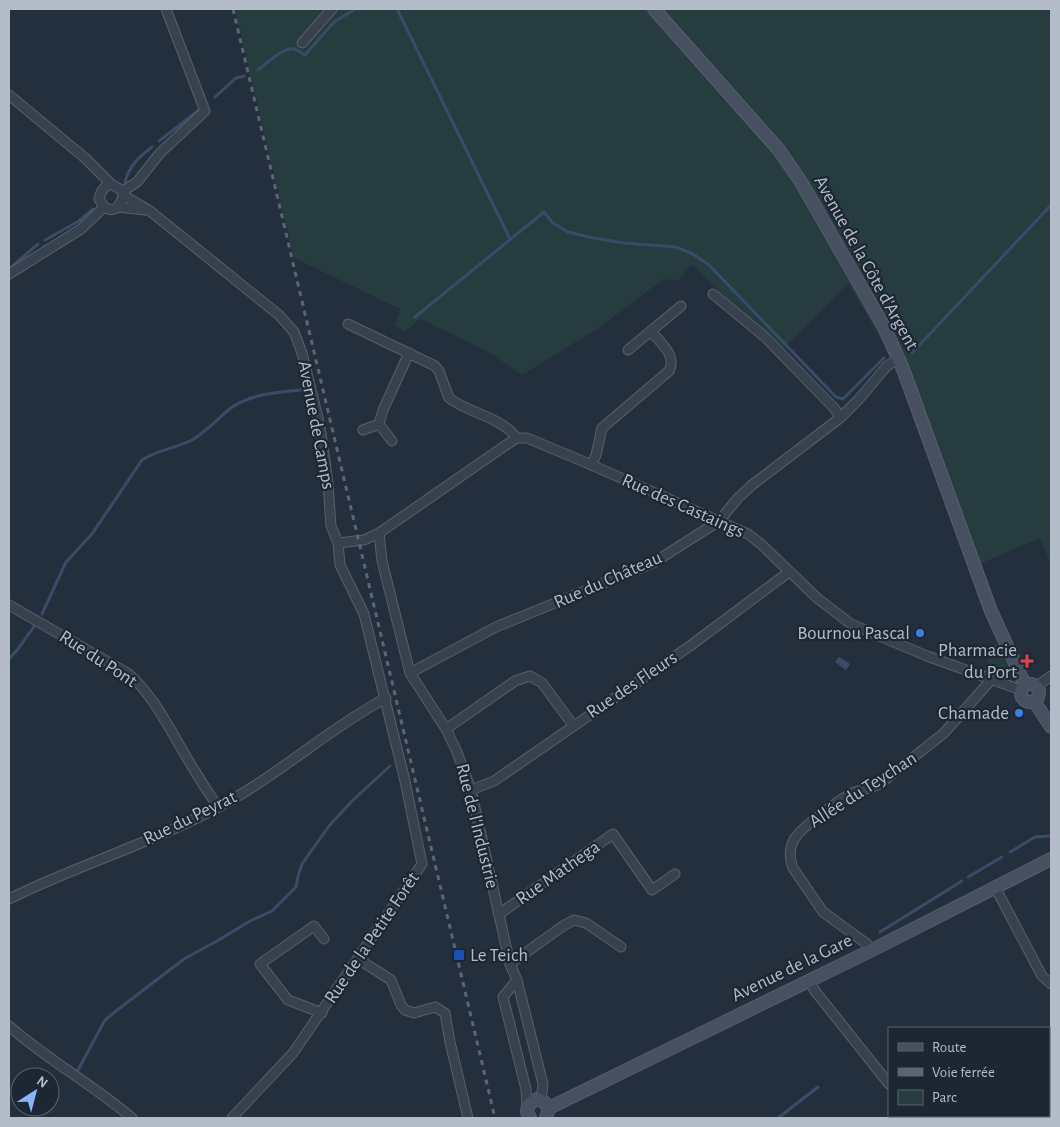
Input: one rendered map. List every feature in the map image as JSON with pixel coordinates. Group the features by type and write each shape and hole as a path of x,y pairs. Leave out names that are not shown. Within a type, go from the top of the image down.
{"main road":[{"name":"Avenue de la Côte d'Argent","path":"654,9 780,150 801,182 879,319 899,358 984,593 1000,631 1028,687"},
{"path":"1028,687 1020,695 1023,700 1034,702 1051,727"},
{"name":"Avenue de la Gare","path":"528,1113 534,1100 545,1109 872,950 1051,859"}],"street":[{"path":"123,193 137,182 160,153 205,111 166,9"},
{"path":"302,43 332,9"},
{"path":"9,95 86,158 111,184 123,193"},
{"path":"111,184 104,187 101,191 100,199 104,207 150,211"},
{"path":"118,207 123,200 123,193"},
{"name":"Avenue de Camps","path":"123,193 150,211 279,315 294,332 302,353 320,426 329,491 331,526 338,543 340,565 364,614 386,698"},
{"path":"9,274 82,229 104,207"},
{"path":"712,294 764,337 835,409 840,418"},
{"path":"628,350 681,306"},
{"path":"338,543 364,540 379,533 517,438 511,430 452,400 446,392 437,368 348,324"},
{"path":"591,465 596,455 602,428 669,371 673,360 651,331"},
{"path":"379,424 383,410 409,353"},
{"name":"Rue du Château","path":"410,673 496,627 579,595 653,563 719,521 738,498 752,485 840,418 887,366 899,358"},
{"path":"363,430 379,424"},
{"path":"379,424 392,441"},
{"name":"Rue des Castaings","path":"517,438 534,440 748,534 817,598 851,624 991,680 1028,687"},
{"name":"Rue de l'Industrie","path":"379,533 382,561 410,673 446,730 457,752 471,790 510,964 517,980 543,1084 545,1109"},
{"name":"Rue des Fleurs","path":"471,790 494,781 690,646 789,572"},
{"name":"Rue du Pont","path":"9,605 128,674 138,682 151,697 218,807"},
{"path":"446,730 515,681 530,676 542,683 573,726"},
{"path":"1028,687 1051,676"},
{"name":"Allée du Teychan","path":"872,950 867,944 823,912 792,868 790,862 792,844 802,830 829,809 852,794 873,788 881,783 933,743 991,680"},
{"name":"Rue du Peyrat","path":"9,899 45,881 208,813 244,792 362,712 386,698"},
{"name":"Rue de la Petite Forêt","path":"232,1118 293,1053 422,864 386,698"},
{"name":"Rue Mathega","path":"499,914 613,834 652,890 675,874"},
{"path":"995,888 1042,976 1051,984"},
{"path":"510,964 562,926 574,920 586,923 621,947"},
{"path":"322,1013 288,1000 260,964 314,926 324,939"},
{"path":"358,959 391,980 401,1005 406,1010 414,1013 436,1007 445,1013 468,1118"},
{"path":"517,980 503,997 526,1089 528,1113"},
{"path":"809,980 815,991 888,1083"},
{"path":"9,1026 42,1053 116,1104 132,1118"}],"green space":[{"path":"235,9 1051,9 1051,564 1040,538 972,567 891,356 848,283 782,350 692,265 677,281 664,279 597,329 522,375 489,352 420,319 404,332 395,325 400,309 294,258"},
{"path":"995,642 1013,677 1009,679 984,671"}],"water":[{"path":"839,657 850,664 846,670 835,662"}],"waterway":[{"path":"258,70 275,56 290,49 305,55 334,22 355,9"},
{"path":"397,9 510,239"},
{"path":"215,97 236,78 244,76"},
{"path":"159,141 199,110"},
{"path":"125,182 135,162 152,147"},
{"path":"912,353 1051,205"},
{"path":"45,240 79,221 93,209"},
{"path":"415,317 544,212 553,223 568,232 624,243 676,247 693,254 709,265 836,397 843,399 884,358"},
{"path":"9,269 38,244"},
{"path":"42,614 66,562 92,534 142,460 192,440 239,403 265,394 302,390"},
{"path":"9,659 35,625"},
{"path":"78,1070 105,1020 184,959 250,921 272,911 296,887 302,864 329,826 352,801 390,766"},
{"path":"1010,852 1035,837 1051,836"},
{"path":"968,877 1002,857"},
{"path":"880,932 962,881"},
{"path":"778,1118 818,1087"}],"railway":[{"path":"233,9 495,1118"}],"place":[{"name":"Bournou Pascal","path":"920,633"},
{"name":"Pharmacie du Port","path":"1027,661"},
{"name":"Chamade","path":"1019,713"},
{"name":"Le Teich","path":"459,955"}]}
